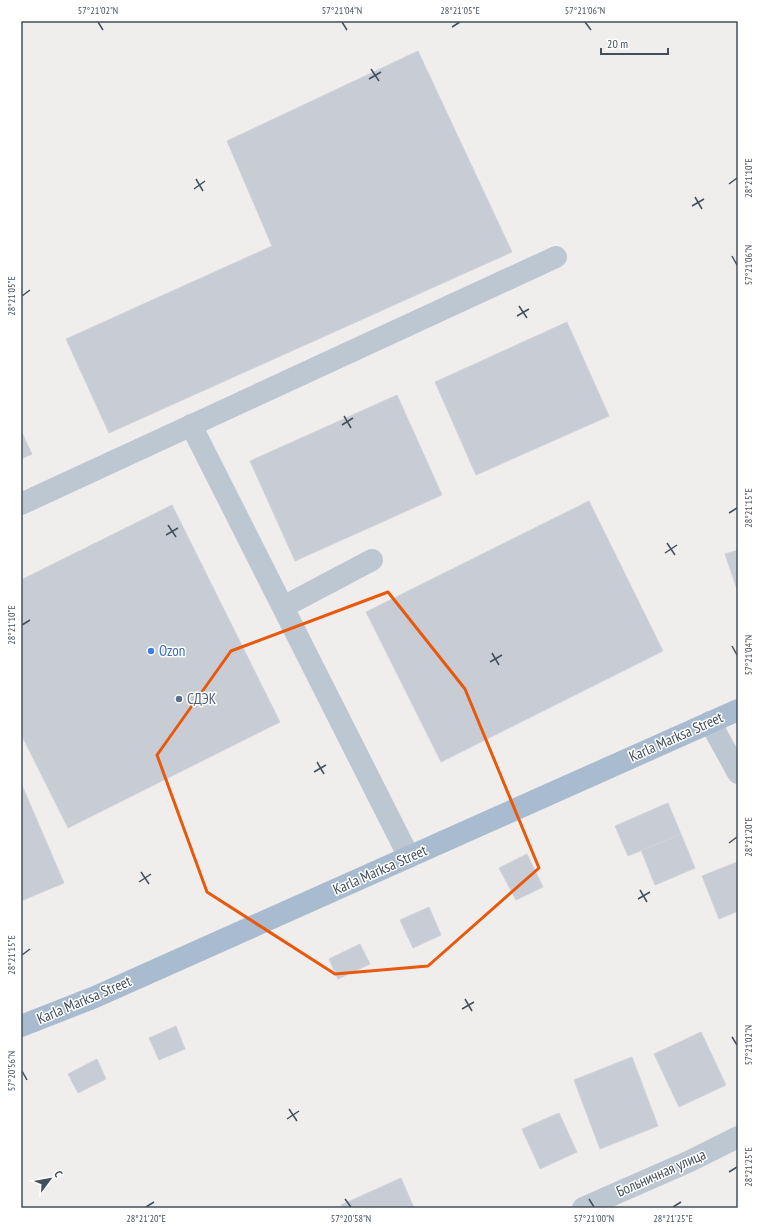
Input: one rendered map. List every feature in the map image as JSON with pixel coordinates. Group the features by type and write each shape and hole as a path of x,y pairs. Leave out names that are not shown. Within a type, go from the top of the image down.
{"main road":[{"name":"Karla Marksa Street","path":"21,1026 95,997 738,710"}],"street":[{"path":"21,504 556,257"},
{"path":"191,425 409,857"},
{"path":"283,607 372,560"},
{"path":"710,722 738,773"},
{"name":"Больничная улица","path":"583,1208 690,1161 738,1137"}],"highlighted area":[{"path":"388,592 465,689 539,868 428,966 335,974 207,892 157,755 231,651"}],"building":[{"path":"418,51 512,252 109,433 66,339 272,246 227,141"},
{"path":"567,322 609,416 476,475 435,382"},
{"path":"397,395 442,495 295,561 250,461"},
{"path":"21,431 32,454 21,459"},
{"path":"589,501 663,651 441,762 366,612"},
{"path":"172,505 280,722 68,828 21,734 21,580"},
{"path":"738,550 738,592 725,554"},
{"path":"21,783 64,883 21,901"},
{"path":"668,803 681,834 628,856 615,826"},
{"path":"681,834 695,868 655,885 641,850"},
{"path":"527,854 543,887 516,900 499,868"},
{"path":"737,862 738,911 719,919 702,876"},
{"path":"429,907 441,935 413,948 400,920"},
{"path":"360,944 370,964 338,979 329,959"},
{"path":"176,1026 185,1049 159,1060 149,1038"},
{"path":"701,1032 726,1085 679,1107 654,1054"},
{"path":"632,1057 658,1126 600,1149 574,1080"},
{"path":"97,1059 106,1079 78,1093 68,1074"},
{"path":"559,1113 577,1152 540,1169 522,1129"},
{"path":"401,1178 414,1208 342,1208 341,1205"}],"place":[{"name":"Ozon","path":"151,651"},
{"name":"СДЭК","path":"179,699"}]}
